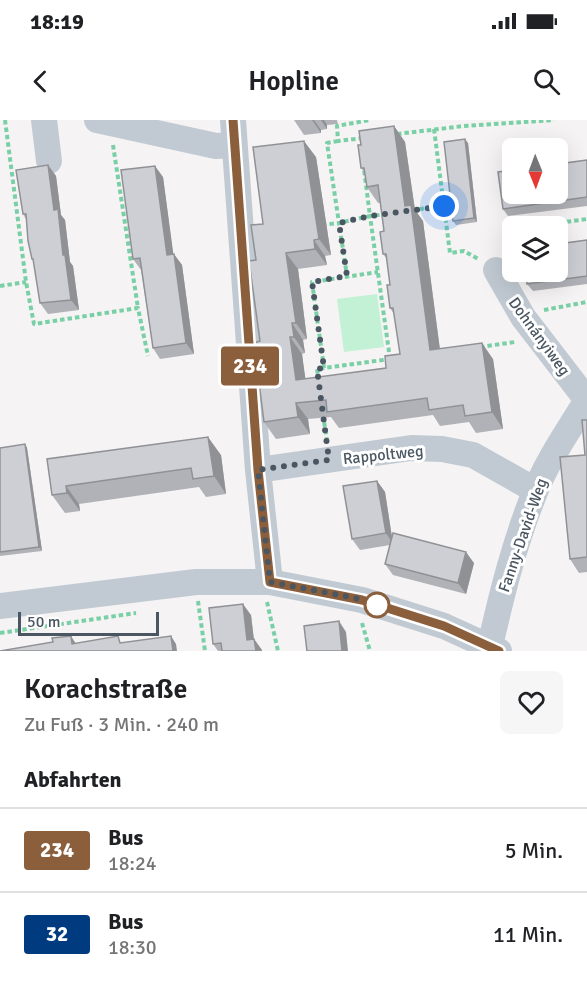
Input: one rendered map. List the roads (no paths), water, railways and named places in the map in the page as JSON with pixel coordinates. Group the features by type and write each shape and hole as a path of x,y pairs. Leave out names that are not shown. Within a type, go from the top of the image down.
{"street":[{"path":"44,120 49,161"},
{"path":"103,122 216,146 233,132"},
{"path":"233,132 266,581"},
{"name":"Dohnányiweg","path":"496,270 531,326 587,400"},
{"name":"Fanny-David-Weg","path":"495,648 502,593 535,490 587,400"},
{"name":"Rappoltweg","path":"258,470 411,448 442,449 473,455 535,490"},
{"path":"0,606 196,582 266,581 362,600 444,626 495,648"}]}
